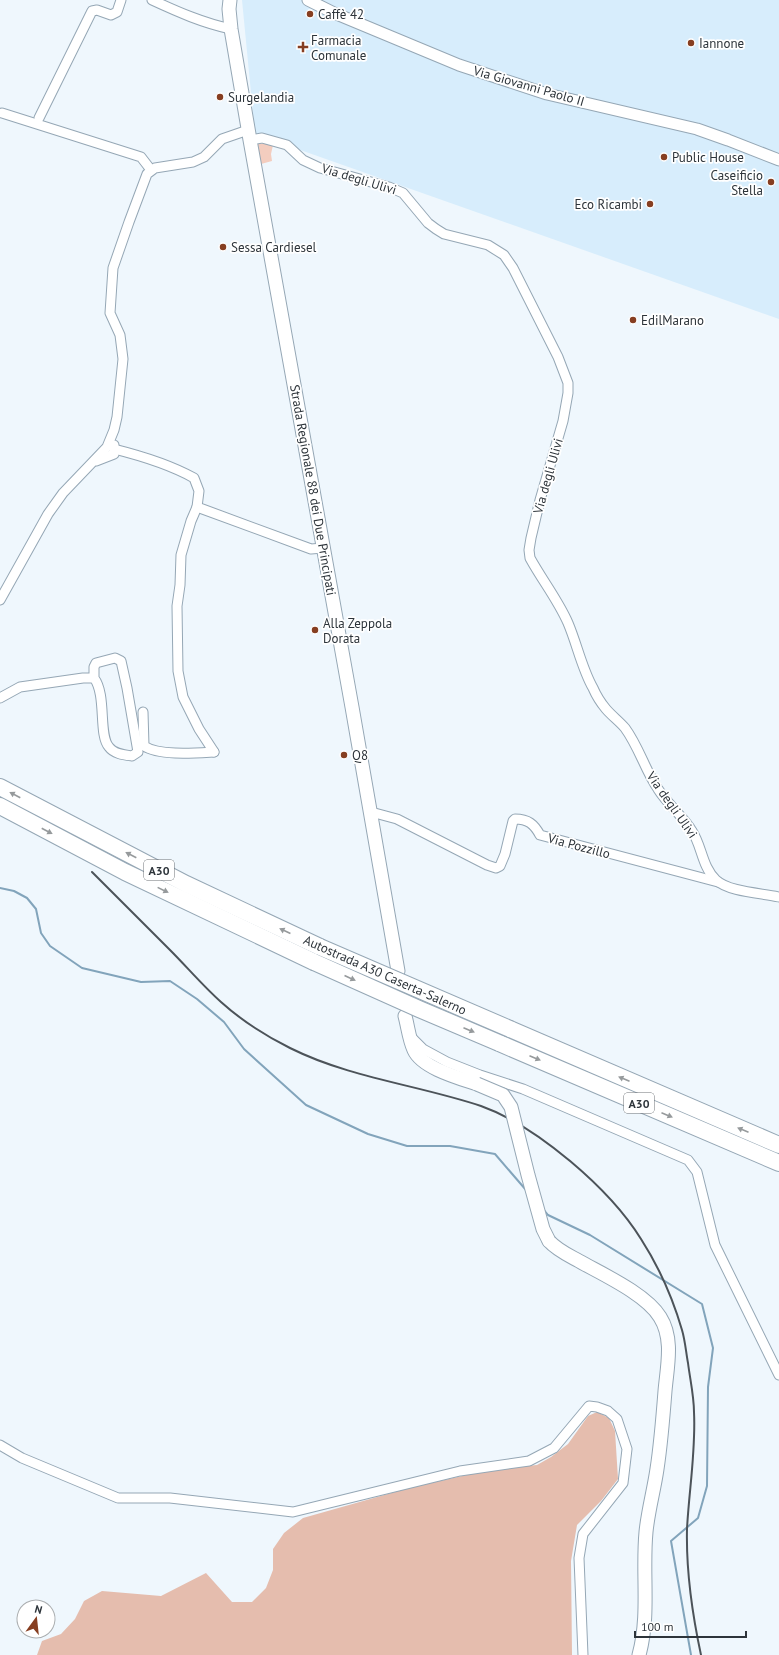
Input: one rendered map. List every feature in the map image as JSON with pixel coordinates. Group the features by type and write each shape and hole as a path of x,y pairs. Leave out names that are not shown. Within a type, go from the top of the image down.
{"highway":[{"name":"Autostrada A30 Caserta-Salerno","path":"0,787 186,884 418,1009 779,1163"},
{"name":"Autostrada A30 Caserta-Salerno","path":"0,806 125,872 317,955 510,1029 779,1145"}],"main road":[{"name":"Strada Regionale 88 dei Due Principati","path":"228,3 249,135 371,812 398,971"},
{"path":"405,1016 414,1050 420,1057 444,1072 503,1095 511,1107 543,1229 549,1241 560,1250 627,1288 646,1302 660,1317 668,1335 661,1440 646,1531 644,1563 645,1610 643,1640 639,1655"}],"street":[{"path":"39,118 92,11 97,10 111,15 117,12 121,0"},
{"path":"152,0 188,16 231,29"},
{"name":"Via Giovanni Paolo II","path":"308,0 334,13 459,65 547,94 696,129 779,160"},
{"path":"0,600 48,514 63,493 92,463 110,450 117,417 122,359 120,335 110,313 113,268 147,174 151,170 140,157 2,113"},
{"name":"Via degli Ulivi","path":"151,170 155,168 193,162 204,157 222,139 249,135 262,138 287,145 303,160 320,168 389,187 403,193 428,223 444,234 482,243 496,249 504,255 513,268 558,357 568,383 568,393 563,421 540,500 531,538 529,550 530,558 558,602 568,623 592,687 605,708 624,727 636,744 648,772 657,788 693,832 707,868 719,882"},
{"path":"110,450 140,455 177,468 194,478 199,491 197,507 180,555 180,585 177,606 178,671 183,697 199,729 214,752 173,752 150,750 144,746 143,712"},
{"path":"197,507 311,549 323,548"},
{"path":"116,658 121,661 138,752 132,756 118,754 108,747 104,736 103,714 98,683 94,678 94,667 96,663 116,658"},
{"path":"0,698 20,687 83,678 94,678"},
{"name":"Via Pozzillo","path":"371,812 397,819 487,865 496,868 500,866 505,854 513,821 515,819 521,819 530,822 540,835 719,882"},
{"path":"719,882 733,888 779,897"},
{"path":"410,1036 423,1049 447,1062 480,1075 523,1089 688,1160 697,1172 715,1245 779,1375"},
{"path":"0,1445 22,1458 118,1498 170,1498 293,1512 460,1471 529,1461 554,1448 589,1406 598,1407 608,1411 617,1419 627,1449 624,1483 583,1534 579,1558 583,1655"}],"shaded area":[{"path":"242,0 779,0 779,319 255,134"},
{"path":"267,143 273,145 271,154 272,161 261,164 257,144"},
{"path":"597,1412 609,1418 615,1431 618,1479 601,1501 577,1525 571,1561 572,1655 37,1655 42,1641 47,1639 56,1639 56,1636 61,1634 75,1619 84,1601 102,1591 161,1596 206,1573 232,1602 252,1602 266,1588 273,1570 273,1549 284,1533 303,1518 409,1488 493,1469 537,1465 551,1457 568,1444 588,1416"}],"waterway":[{"path":"0,888 14,891 27,898 36,909 41,933 50,946 82,968 141,982 170,981 197,999 224,1022 244,1049 306,1105 368,1134 407,1146 450,1146 495,1154 526,1190"},
{"path":"544,1210 548,1215 590,1235 702,1304 713,1348 708,1387 707,1486 698,1518 671,1541 691,1655"}],"railway":[{"path":"92,872 214,996 254,1027 290,1048 336,1067 457,1099 481,1106 503,1115 525,1128 570,1161 592,1180 628,1220 648,1250 665,1283 685,1342 693,1400 694,1427 687,1545 692,1608 701,1655"}],"place":[{"name":"Caffè 42","path":"310,14"},
{"name":"Iannone","path":"691,43"},
{"name":"Farmacia Comunale","path":"303,47"},
{"name":"Surgelandia","path":"220,97"},
{"name":"Public House","path":"664,157"},
{"name":"Caseificio Stella","path":"771,182"},
{"name":"Eco Ricambi","path":"650,204"},
{"name":"Sessa Cardiesel","path":"223,247"},
{"name":"EdilMarano","path":"633,320"},
{"name":"Alla Zeppola Dorata","path":"315,630"},
{"name":"Q8","path":"344,755"}]}
